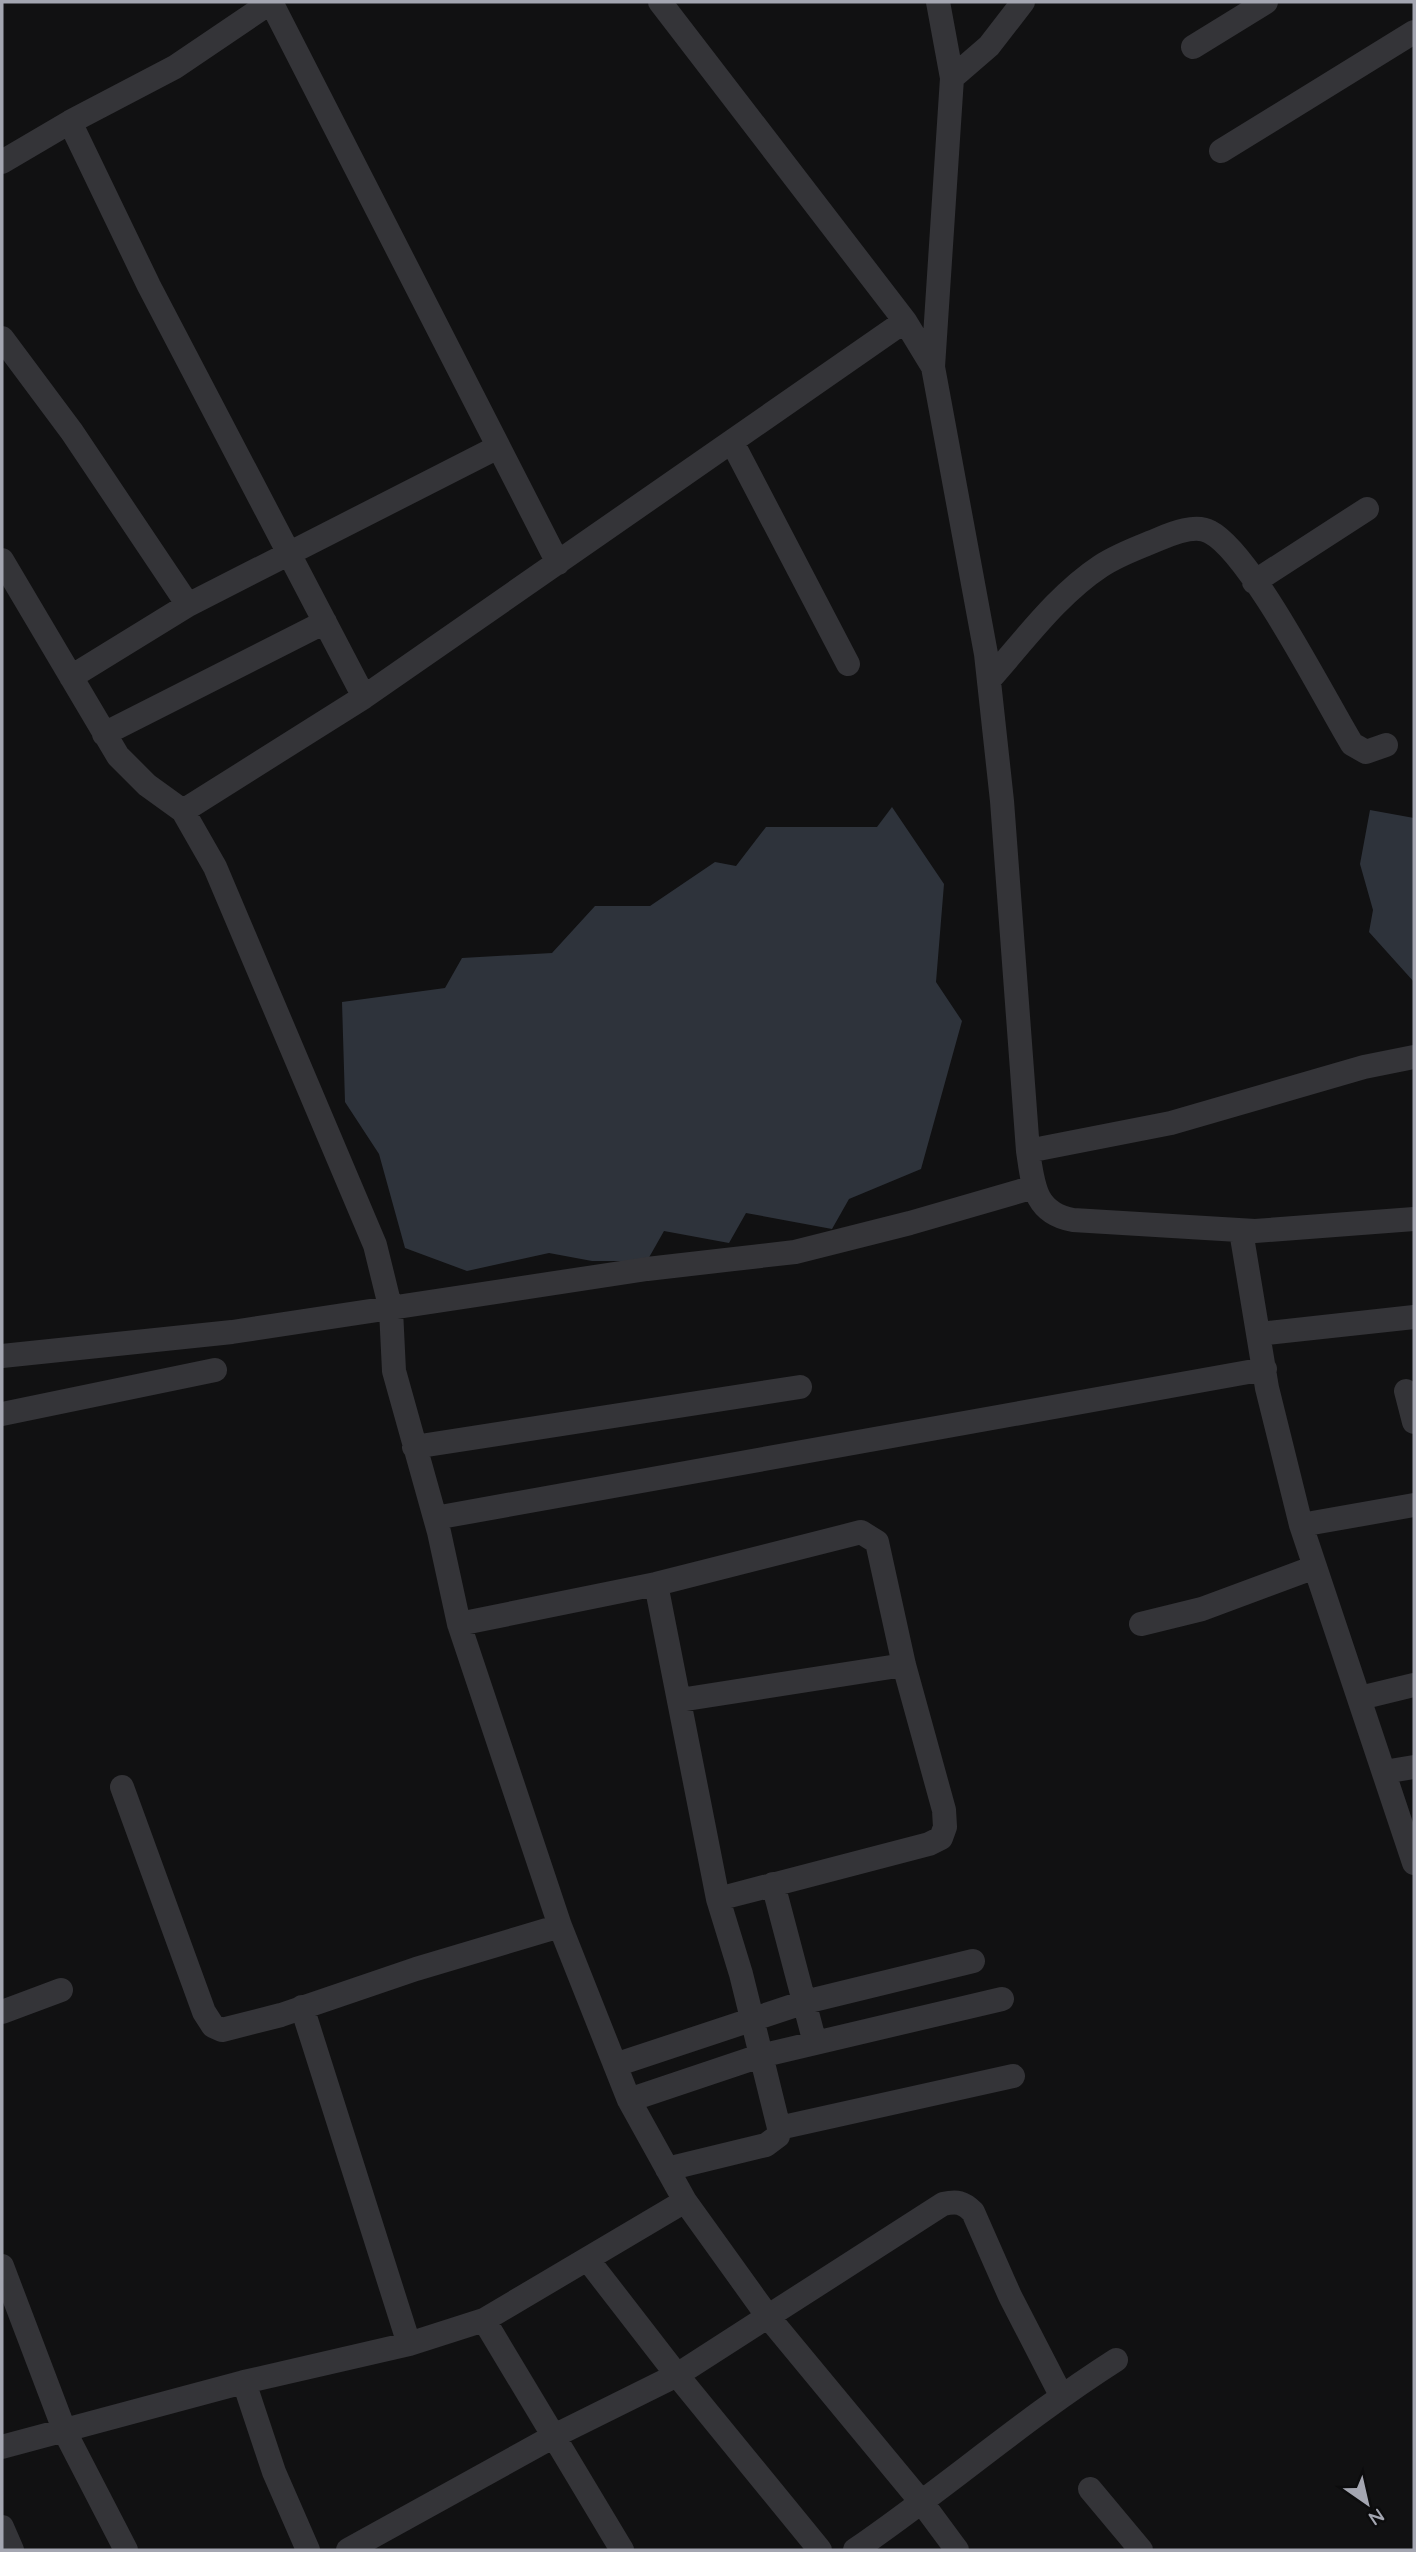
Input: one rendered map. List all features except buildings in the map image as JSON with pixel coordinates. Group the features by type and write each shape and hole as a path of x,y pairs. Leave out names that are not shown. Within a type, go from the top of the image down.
{"street":[{"path":"2,161 175,67 271,2 558,563"},
{"path":"660,2 905,321 933,367"},
{"path":"938,2 952,78 933,367 989,680 1002,801 1028,1150 1034,1187 1042,1204 1055,1217 1241,1231 1414,1219"},
{"path":"952,78 989,46 1023,2"},
{"path":"1193,47 1266,2"},
{"path":"1221,150 1414,32"},
{"path":"70,122 149,286 364,697"},
{"path":"183,811 364,697 905,321"},
{"path":"2,338 72,432 188,605"},
{"path":"732,442 848,664"},
{"path":"71,677 188,605 498,447"},
{"path":"1254,582 1367,509"},
{"path":"989,680 1080,581 1103,565 1167,535 1196,528 1208,530 1232,551 1254,582 1352,744 1366,752 1386,745"},
{"path":"2,559 118,756 147,785 183,811 215,867 375,1245 391,1310 394,1371 437,1525 459,1624 560,1926 629,2101 676,2185 769,2318 923,2504 957,2550"},
{"path":"104,734 325,622"},
{"path":"1028,1150 1171,1123 1364,1067 1414,1057"},
{"path":"2,1356 232,1332 391,1310 647,1269 795,1252 910,1223 1034,1187"},
{"path":"1241,1231 1267,1388 1301,1525 1414,1863"},
{"path":"1259,1335 1414,1317"},
{"path":"2,1414 215,1370"},
{"path":"414,1447 800,1387"},
{"path":"437,1525 1267,1388"},
{"path":"1406,1391 1414,1422"},
{"path":"1301,1525 1414,1505"},
{"path":"459,1624 656,1584 862,1532 870,1535 881,1552 904,1665 944,1810 946,1827 941,1838 929,1844 718,1899"},
{"path":"1141,1625 1202,1609 1315,1567"},
{"path":"2,2447 244,2382 409,2344 484,2320 589,2260 676,2185 766,2145 778,2136 779,2128 718,1899 656,1584"},
{"path":"680,1700 904,1665"},
{"path":"1360,1698 1414,1685"},
{"path":"1384,1772 1414,1767"},
{"path":"122,1787 204,2012 213,2026 222,2030 560,1926"},
{"path":"774,1884 815,2043"},
{"path":"615,2065 751,2018 973,1961"},
{"path":"2,2012 61,1990"},
{"path":"629,2101 760,2056 1002,1999"},
{"path":"302,2007 350,2150 409,2344"},
{"path":"779,2128 1013,2076"},
{"path":"348,2550 556,2435 677,2375 943,2204 964,2203 973,2212 1010,2296 1061,2395"},
{"path":"589,2260 677,2375 820,2550"},
{"path":"2,2266 65,2432 127,2550"},
{"path":"484,2320 556,2435 622,2550"},
{"path":"855,2550 923,2504 1061,2395 1116,2360"},
{"path":"244,2382 274,2472 308,2550"},
{"path":"1090,2489 1141,2550"},
{"path":"2,2527 12,2550"}],"shaded area":[{"path":"892,807 944,884 936,982 962,1021 921,1169 849,1199 832,1229 746,1213 729,1243 664,1231 647,1261 592,1261 549,1253 467,1271 405,1248 379,1154 345,1102 342,1002 445,988 462,958 552,953 595,906 650,906 715,862 736,866 766,827 877,827"},
{"path":"1370,810 1414,818 1414,982 1369,932 1373,910 1360,864"}]}
